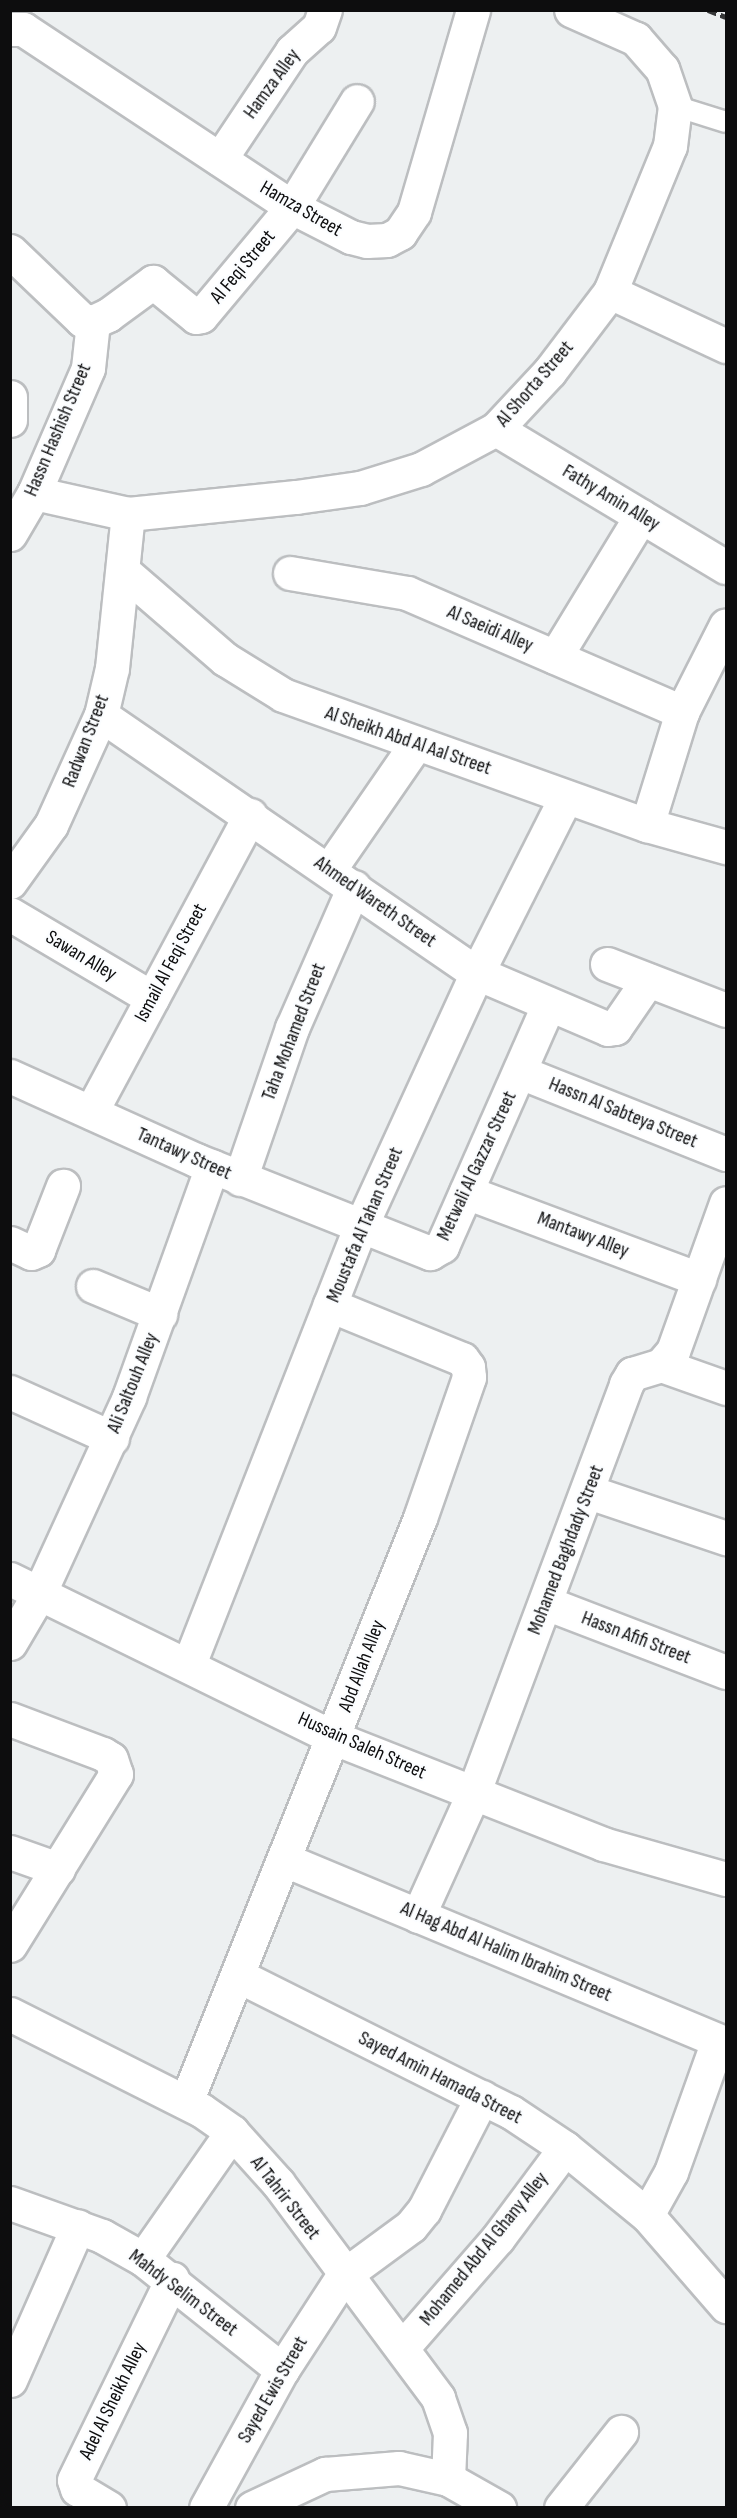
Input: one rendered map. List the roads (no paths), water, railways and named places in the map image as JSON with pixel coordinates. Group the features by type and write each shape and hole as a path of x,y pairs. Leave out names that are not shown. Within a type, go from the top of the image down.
{"street":[{"name":"Hamza Alley","path":"220,159 292,51 319,27 325,10"},
{"name":"Hamza Street","path":"10,29 23,29 292,207 351,237 387,240 400,233 414,212 473,10"},
{"name":"Al Shorta Street","path":"19,509 128,514 360,488 421,469 496,429 550,370 610,292 670,146 675,106 662,69 636,39 572,10"},
{"name":"Al Feqi Street","path":"93,322 153,282 196,317 201,316 292,207 357,101"},
{"path":"10,250 82,320 93,322"},
{"path":"610,292 726,346"},
{"name":"Hassn Hashish Street","path":"19,509 88,368 93,322"},
{"path":"10,397 10,420"},
{"name":"Fathy Amin Alley","path":"496,429 726,567"},
{"name":"Radwan Street","path":"10,882 51,825 101,715 112,668 128,514"},
{"path":"555,657 641,516"},
{"name":"Al Sheikh Abd Al Aal Street","path":"123,571 253,678 314,709 647,825 726,847"},
{"name":"Al Saeidi Alley","path":"290,573 407,593 682,711"},
{"path":"647,825 682,711 726,625"},
{"name":"Ahmed Wareth Street","path":"101,715 250,815 477,973 600,1028 615,1028 648,980"},
{"name":"Taha Mohamed Street","path":"226,1173 292,1028 341,878 416,744"},
{"name":"Moustafa Al Tahan Street","path":"189,1664 360,1228 477,973 566,797"},
{"name":"Ismail Al Feqi Street","path":"91,1112 250,815"},
{"name":"Sawan Alley","path":"10,914 152,998"},
{"path":"607,964 726,1010"},
{"name":"Metwali Al Gazzar Street","path":"360,1228 425,1252 435,1252 441,1246 548,1006"},
{"name":"Hassn Al Sabteya Street","path":"520,1072 726,1154"},
{"name":"Tantawy Street","path":"10,1076 226,1173 360,1228"},
{"name":"Ali Saltouh Alley","path":"10,1643 25,1586 112,1438 160,1314 226,1173"},
{"path":"10,1243 31,1253 38,1250 63,1186"},
{"name":"Mantawy Alley","path":"466,1192 699,1279"},
{"path":"726,1208 673,1351 661,1365 726,1388"},
{"path":"93,1286 160,1314"},
{"name":"Abd Allah Alley","path":"186,2102 239,1976 420,1518 469,1372 462,1359 330,1305"},
{"name":"Mohamed Baghdady Street","path":"418,1916 473,1794 632,1374 661,1365"},
{"path":"10,1392 112,1438"},
{"path":"589,1492 726,1538"},
{"name":"Hussain Saleh Street","path":"25,1586 189,1664 334,1738 612,1847 724,1873"},
{"name":"Hassn Afifi Street","path":"546,1603 726,1672"},
{"path":"10,1719 103,1754 116,1766 113,1784 10,1945"},
{"path":"10,1852 58,1869"},
{"name":"Al Hag Abd Al Halim Ibrahim Street","path":"285,1860 722,2042"},
{"name":"Sayed Amin Hamada Street","path":"239,1976 482,2097 565,2148 647,2215 726,2306"},
{"name":"Al Tahrir Street","path":"10,2014 186,2102 232,2132 278,2183 343,2276 402,2348 447,2418 451,2452 448,2480"},
{"path":"647,2215 671,2172 722,2042"},
{"path":"343,2276 411,2226 424,2210 482,2097"},
{"path":"143,2259 232,2132"},
{"name":"Mohamed Abd Al Ghany Alley","path":"402,2348 498,2238 565,2148"},
{"name":"Mahdy Selim Street","path":"10,2203 78,2226 143,2259 172,2279 282,2370"},
{"path":"10,2380 78,2226"},
{"name":"Sayed Ewis Street","path":"206,2508 282,2370 343,2276"},
{"name":"Adel Al Sheikh Alley","path":"109,2508 77,2489 74,2480 172,2279"},
{"path":"561,2508 621,2432"},
{"path":"252,2508 325,2474 399,2468 448,2480 492,2505"}],"lane":[{"path":"675,106 726,122"}],"railway":[{"path":"708,10 726,17"}]}
